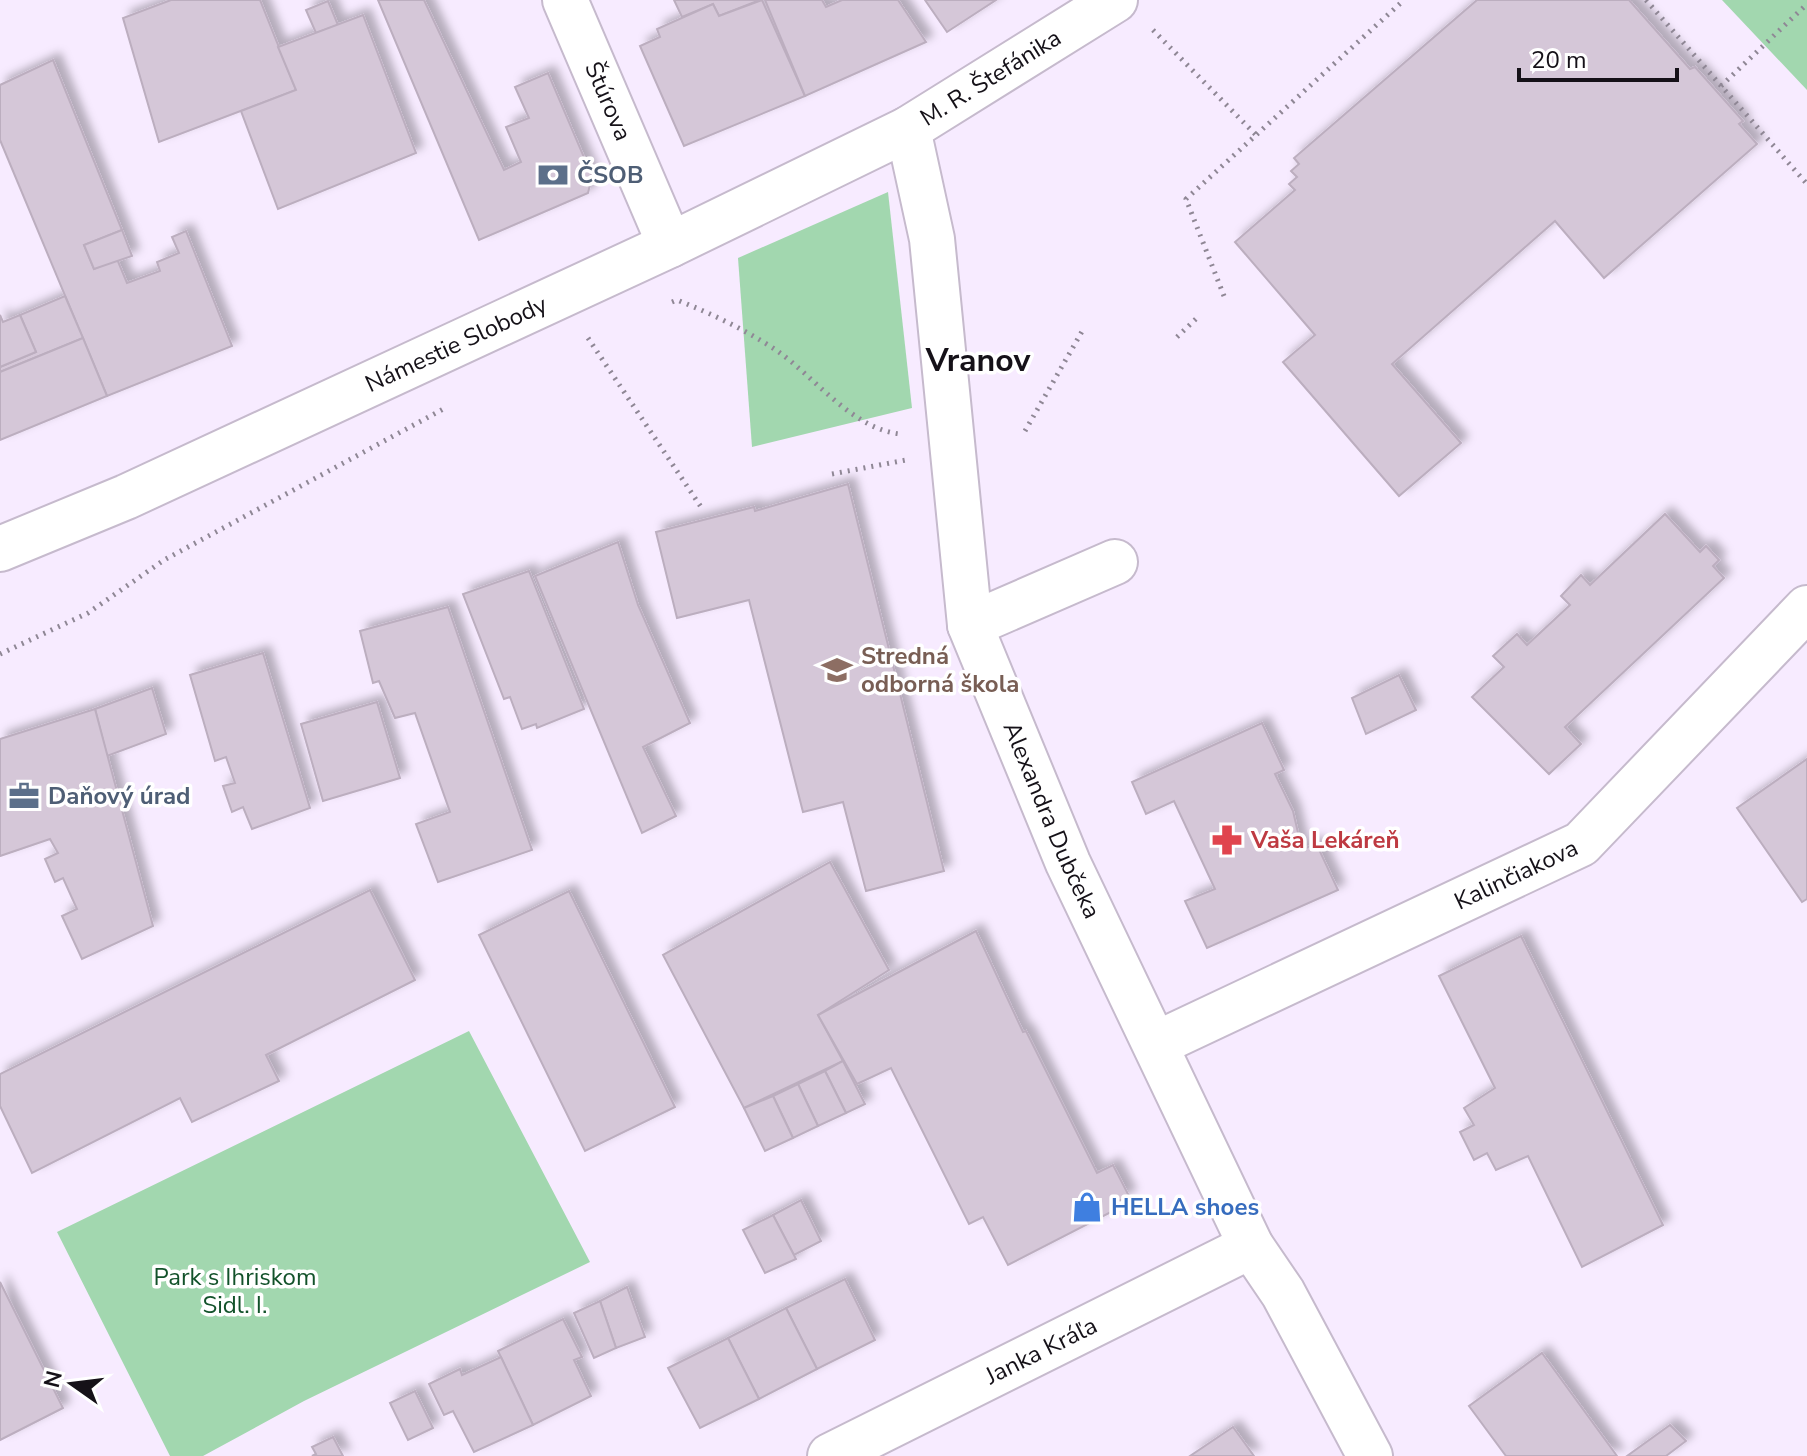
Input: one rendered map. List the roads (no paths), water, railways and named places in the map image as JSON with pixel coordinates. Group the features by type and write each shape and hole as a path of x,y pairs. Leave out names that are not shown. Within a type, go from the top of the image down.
{"street":[{"name":"Štúrova","path":"565,0 670,245"},
{"name":"M. R. Štefánika","path":"908,129 1132,12"},
{"name":"Námestie Slobody","path":"0,549 126,497 670,245 908,129"},
{"name":"Alexandra Dubčeka","path":"908,129 932,239 970,625 1068,863 1251,1246 1283,1293 1370,1456"},
{"path":"970,625 1115,562"},
{"name":"Kalinčiakova","path":"1156,1044 1581,844 1807,608"},
{"name":"Janka Kráľa","path":"830,1456 1251,1246"}],"place":[{"name":"ČSOB","path":"553,175"},
{"name":"Stredná odborná škola","path":"837,670"},
{"name":"Daňový úrad","path":"24,796"},
{"name":"Vaša Lekáreň","path":"1227,840"},
{"name":"HELLA shoes","path":"1087,1207"}],"district":[{"name":"Vranov","path":"978,360"}],"park label":[{"name":"Park s Ihriskom Sidl. I.","path":"235,1291"}]}
